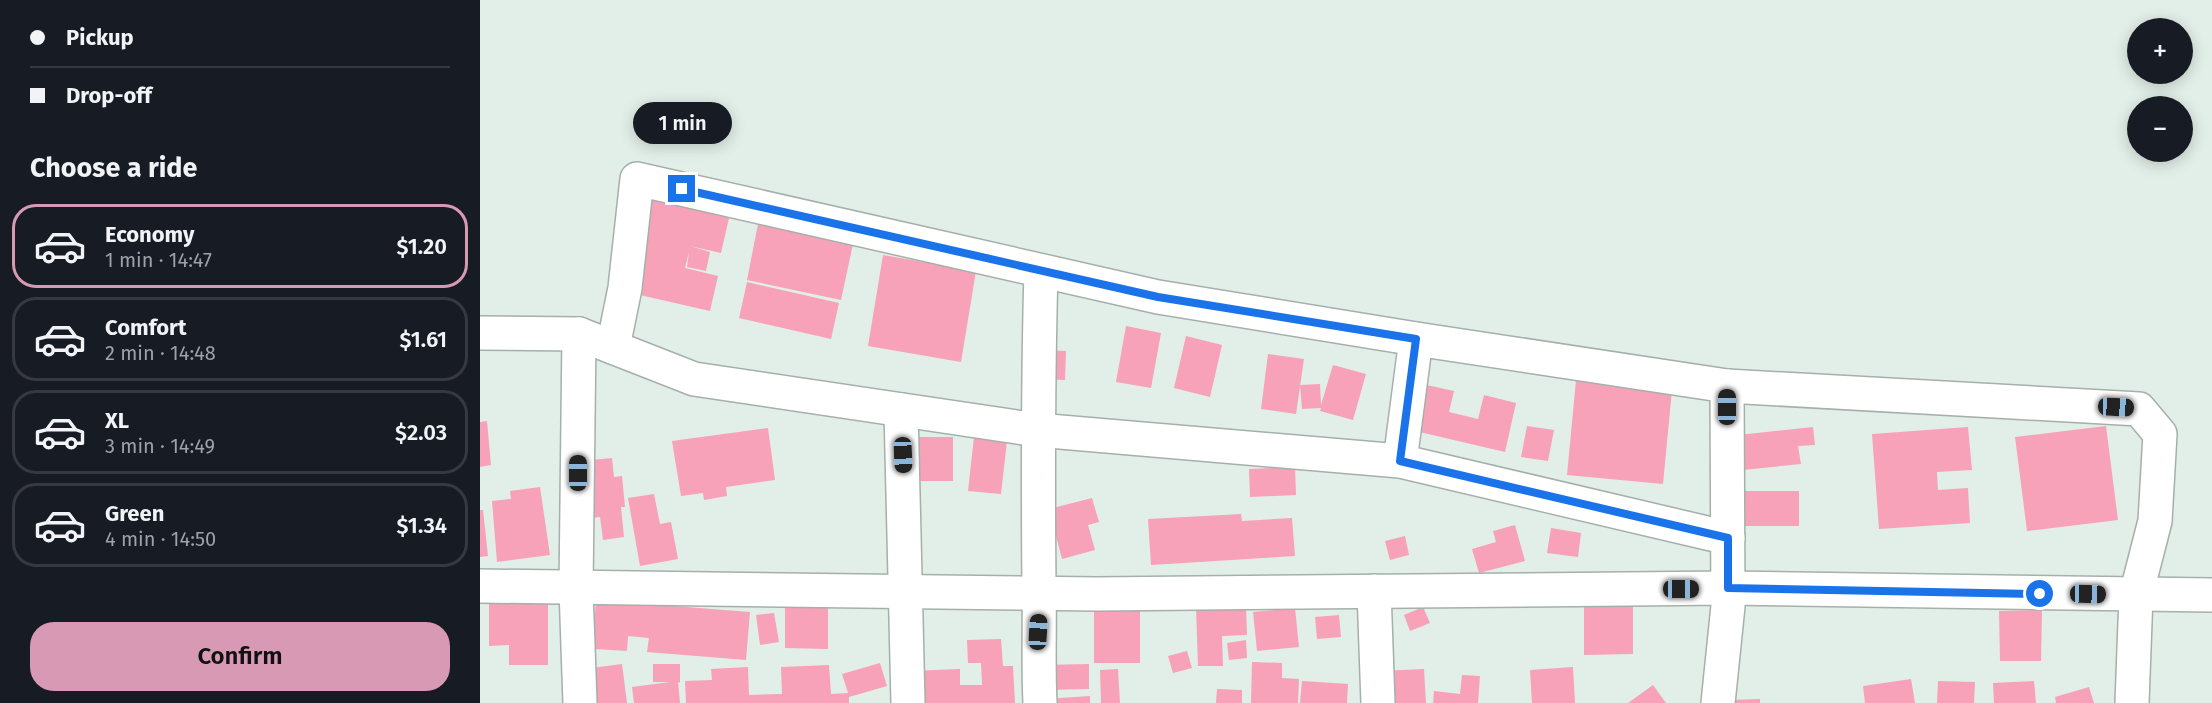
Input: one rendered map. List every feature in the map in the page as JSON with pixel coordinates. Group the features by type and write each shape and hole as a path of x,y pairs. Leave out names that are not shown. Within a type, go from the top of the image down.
{"street":[{"path":"613,347 625,288 637,179 1158,297 1416,339 1727,386 2139,409 2160,434 2154,521 2136,595 2132,703"},
{"path":"1040,703 1037,651 1039,593 1037,430 1041,271"},
{"path":"480,333 579,334 694,379 1037,430 1400,461 1728,538"},
{"path":"579,334 576,589 580,703"},
{"path":"1400,461 1416,339"},
{"path":"1718,703 1728,588 1727,386"},
{"path":"901,410 908,703"},
{"path":"480,586 1039,593 1728,588 2212,595"},
{"path":"1374,591 1378,703"}],"building":[{"path":"639,196 729,218 721,253 690,246 710,252 706,271 687,267 689,252 685,268 718,276 710,311 618,290"},
{"path":"758,224 853,244 841,300 747,280"},
{"path":"883,255 976,271 961,362 868,346"},
{"path":"747,282 839,303 831,339 739,318"},
{"path":"1126,326 1161,333 1151,388 1116,382"},
{"path":"1186,336 1222,345 1210,397 1174,388"},
{"path":"1042,350 1066,351 1065,380 1041,379"},
{"path":"1268,354 1304,359 1296,414 1261,409"},
{"path":"1333,365 1366,374 1353,420 1320,411 1321,408 1302,409 1300,385 1320,384 1321,405"},
{"path":"1576,380 1672,390 1663,484 1567,475"},
{"path":"1422,384 1454,391 1449,412 1478,419 1484,395 1516,403 1505,452 1411,430"},
{"path":"487,421 491,465 480,467 480,422"},
{"path":"1527,426 1554,430 1548,461 1521,457"},
{"path":"2106,426 2118,520 2027,531 2015,437"},
{"path":"1813,427 1815,445 1798,446 1801,464 1733,471 1729,436"},
{"path":"1968,427 1972,470 1937,472 1938,490 1968,488 1970,523 1879,529 1872,434"},
{"path":"768,428 775,480 726,487 727,496 704,500 703,493 681,496 672,441"},
{"path":"906,437 953,437 953,481 906,481"},
{"path":"974,437 1007,441 1001,494 968,491"},
{"path":"612,458 614,477 622,476 625,507 621,507 624,537 603,540 600,517 577,519 571,462"},
{"path":"1295,467 1296,495 1250,497 1249,469"},
{"path":"540,487 550,555 497,562 492,501 511,499 510,491"},
{"path":"1732,491 1799,491 1799,526 1732,526"},
{"path":"654,494 660,524 671,522 678,559 640,566 628,498"},
{"path":"1092,498 1099,522 1088,525 1095,550 1062,559 1049,509"},
{"path":"480,510 483,510 488,556 480,557"},
{"path":"1241,514 1242,521 1292,518 1295,556 1151,565 1148,519"},
{"path":"1515,525 1525,561 1479,573 1472,549 1496,542 1493,531"},
{"path":"1551,528 1581,533 1578,557 1547,553"},
{"path":"1405,536 1409,555 1390,560 1385,541"},
{"path":"596,600 750,612 746,660 647,652 649,638 628,636 627,651 578,648 579,625 594,627"},
{"path":"548,601 548,665 509,665 509,645 489,646 489,602"},
{"path":"785,603 828,603 828,649 785,648"},
{"path":"1246,605 1247,635 1222,636 1223,666 1198,666 1196,607"},
{"path":"1633,605 1633,654 1584,655 1584,606"},
{"path":"1423,607 1430,623 1410,631 1404,615"},
{"path":"1094,608 1140,608 1140,663 1094,663"},
{"path":"1295,608 1299,647 1257,651 1253,612"},
{"path":"2042,610 2041,661 2000,661 1999,611"},
{"path":"774,613 779,642 760,645 756,615"},
{"path":"1339,615 1341,637 1317,639 1315,617"},
{"path":"1001,639 1003,666 1013,666 1015,703 910,703 908,671 960,669 960,685 982,685 981,663 968,663 967,640"},
{"path":"1246,640 1247,658 1229,660 1227,643"},
{"path":"1187,651 1192,668 1173,673 1168,656"},
{"path":"1252,662 1282,663 1282,678 1299,679 1298,703 1251,703"},
{"path":"880,663 887,686 849,697 849,703 686,703 685,681 712,680 711,669 748,667 749,695 782,694 781,667 829,665 831,694 848,693 842,674"},
{"path":"622,664 627,703 580,703 576,670"},
{"path":"653,664 680,664 680,683 678,682 680,703 634,703 632,687 670,682 653,682"},
{"path":"1089,664 1089,689 1042,690 1041,665"},
{"path":"1573,667 1575,703 1532,703 1530,670"},
{"path":"1118,669 1120,703 1101,703 1100,670"},
{"path":"1424,669 1426,703 1383,703 1381,671"},
{"path":"1462,675 1480,676 1478,703 1433,703 1434,691 1460,694"},
{"path":"1911,679 1915,703 1865,703 1863,686"},
{"path":"1302,681 1348,684 1347,703 1300,703"},
{"path":"1938,681 1975,682 1974,703 1937,703"},
{"path":"2034,681 2036,703 1994,703 1993,683"},
{"path":"1653,685 1666,703 1628,703"},
{"path":"2089,687 2094,703 2056,703 2055,697"},
{"path":"1217,689 1242,690 1242,703 1216,703"},
{"path":"1090,696 1090,703 1044,703 1044,699"},
{"path":"1760,699 1760,703 1729,703 1729,700"}],"route":[{"path":"682,189 1158,297 1416,339 1400,461 1728,538 1728,588 2040,594"}]}
